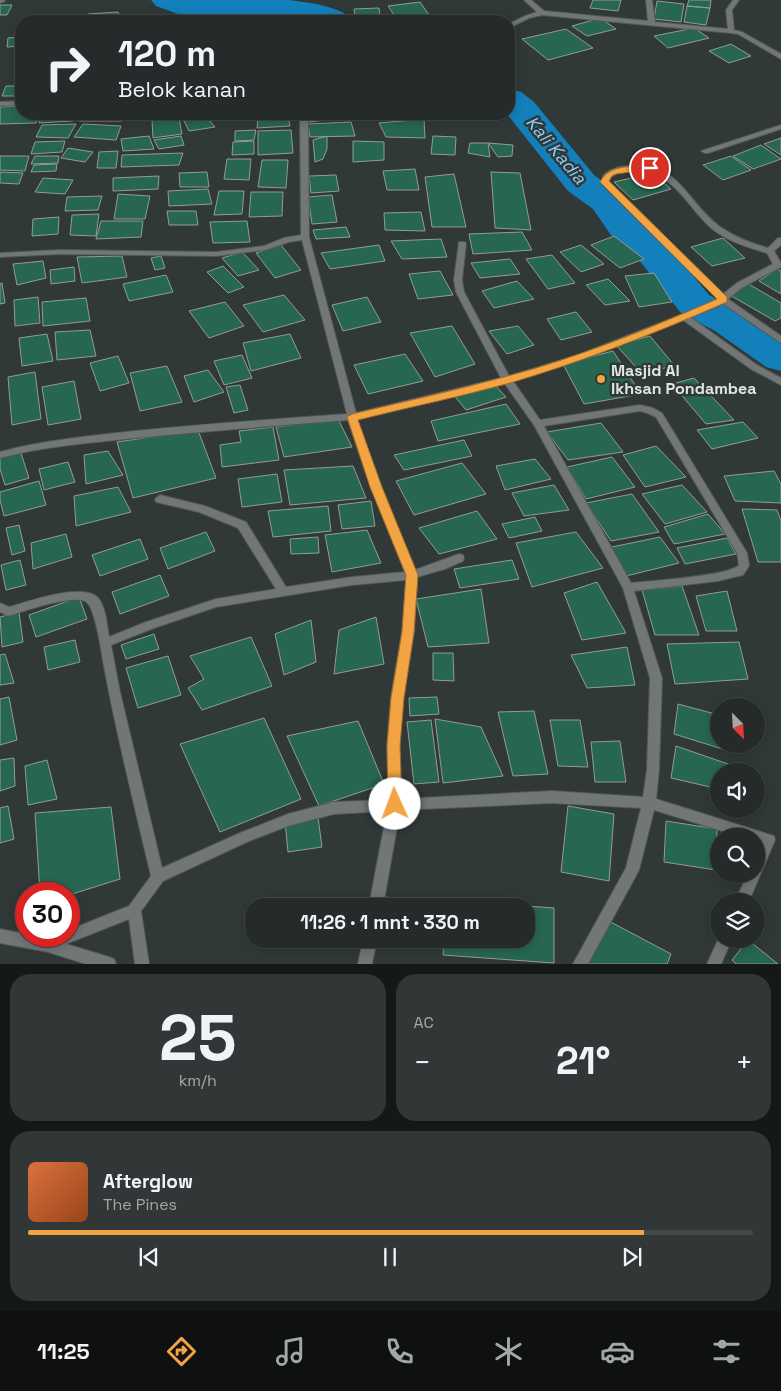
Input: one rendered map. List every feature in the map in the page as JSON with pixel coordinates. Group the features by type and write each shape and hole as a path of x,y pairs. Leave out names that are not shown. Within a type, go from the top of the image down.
{"street":[{"path":"527,0 542,13"},
{"path":"649,0 652,24"},
{"path":"731,31 729,10 736,0"},
{"path":"515,24 542,13 731,31 740,33 781,58"},
{"path":"0,104 15,103"},
{"path":"304,120 305,236 352,417 376,487 412,575 408,632 393,746 395,804 377,898"},
{"path":"705,151 781,127"},
{"path":"0,455 26,448 93,438 352,417 507,380 581,357 714,305 724,300 740,285 780,265 770,251 740,243 714,226 675,183 659,170 640,167 622,169 608,174 604,182 724,300 781,340"},
{"path":"0,255 60,252 216,254 265,248 305,236"},
{"path":"770,251 781,240"},
{"path":"462,244 458,268 460,292 507,380 538,424 628,588 656,678 653,770 649,803 632,870 580,964"},
{"path":"687,316 748,362 781,382"},
{"path":"538,424 640,408 650,410 659,415 742,553 744,566 739,572 718,577 628,588"},
{"path":"160,499 201,509 242,525 283,591"},
{"path":"105,643 150,625 216,604 352,580 412,575 442,566 460,558"},
{"path":"0,607 8,612 58,598 79,595 88,596 94,600 158,877"},
{"path":"80,932 134,910 158,877 268,828 308,813 334,808 552,797 649,803 730,828"},
{"path":"765,839 769,840 765,849"},
{"path":"134,910 142,964"},
{"path":"0,936 15,939"},
{"path":"55,947 110,964"},
{"path":"365,964 368,948"},
{"path":"714,964 721,948"}],"building":[{"path":"593,0 621,0 618,11 590,8"},
{"path":"689,0 711,0 710,8 687,6"},
{"path":"657,1 684,4 681,22 654,19"},
{"path":"420,2 429,15 394,15 388,6"},
{"path":"0,5 12,5 7,15 0,15"},
{"path":"687,6 710,8 706,25 684,22"},
{"path":"379,8 380,15 355,15 354,9"},
{"path":"118,12 119,15 88,15"},
{"path":"600,18 616,29 587,36 572,26"},
{"path":"694,28 709,38 668,48 654,36"},
{"path":"566,29 593,48 548,60 522,39"},
{"path":"15,37 15,46 7,47 8,38"},
{"path":"731,44 751,56 729,63 709,51"},
{"path":"6,86 15,86 15,96 2,96"},
{"path":"15,106 15,120 37,120 36,123 0,124 0,107"},
{"path":"40,120 73,120 73,121 39,123"},
{"path":"79,120 122,120 122,121"},
{"path":"152,120 179,120 182,134 153,138"},
{"path":"184,120 209,120 215,127 189,131"},
{"path":"258,120 289,120 290,126 257,128"},
{"path":"308,120 326,120 309,122"},
{"path":"424,120 425,138 386,137 379,123"},
{"path":"351,122 355,136 310,137 308,124"},
{"path":"76,124 68,138 36,137 42,125"},
{"path":"83,124 121,126 116,140 74,137"},
{"path":"256,130 254,140 235,141 235,131"},
{"path":"291,130 293,153 258,155 258,131"},
{"path":"149,136 154,149 123,151 121,139"},
{"path":"181,136 184,145 159,149 154,140"},
{"path":"327,136 327,149 323,159 315,162 313,140"},
{"path":"433,136 456,137 455,155 431,154"},
{"path":"781,138 781,155 764,144"},
{"path":"65,141 62,152 31,154 35,142"},
{"path":"254,141 254,154 232,155 233,142"},
{"path":"353,141 384,142 384,160 353,162"},
{"path":"470,143 488,143 490,157 468,153"},
{"path":"488,143 513,145 512,156 498,157"},
{"path":"761,145 781,159 753,169 733,156"},
{"path":"68,148 93,152 85,162 61,158"},
{"path":"118,151 116,168 97,168 99,152"},
{"path":"183,153 179,165 121,167 122,155"},
{"path":"0,156 29,156 25,171 0,170"},
{"path":"35,156 59,156 58,163 31,164"},
{"path":"731,156 751,170 723,180 703,165"},
{"path":"227,159 251,159 249,180 224,179"},
{"path":"262,160 288,160 286,188 258,187"},
{"path":"57,164 56,171 31,172 34,165"},
{"path":"415,169 419,190 387,190 383,171"},
{"path":"0,172 23,173 19,184 0,183"},
{"path":"207,172 209,187 180,187 179,173"},
{"path":"491,172 520,173 531,230 495,228"},
{"path":"653,173 671,189 633,200 614,182"},
{"path":"454,174 466,227 432,227 425,177"},
{"path":"336,175 339,191 311,193 309,176"},
{"path":"159,176 158,189 113,191 113,178"},
{"path":"43,178 73,180 65,194 35,192"},
{"path":"208,189 212,204 169,206 168,191"},
{"path":"219,191 244,191 242,214 214,215"},
{"path":"251,192 283,192 282,216 249,217"},
{"path":"118,194 150,196 145,219 114,219"},
{"path":"332,195 337,222 312,224 308,197"},
{"path":"102,196 98,210 65,211 67,197"},
{"path":"167,211 196,211 198,225 169,225"},
{"path":"421,212 425,231 385,230 384,213"},
{"path":"99,214 96,236 70,235 72,215"},
{"path":"59,217 58,234 32,236 33,219"},
{"path":"101,221 143,221 141,237 96,239"},
{"path":"247,221 250,242 213,243 210,222"},
{"path":"346,227 350,237 316,239 313,230"},
{"path":"522,232 532,250 473,254 469,234"},
{"path":"614,236 644,259 620,268 591,245"},
{"path":"723,238 745,258 712,266 691,247"},
{"path":"441,239 447,257 402,259 391,241"},
{"path":"281,245 301,270 275,278 256,253"},
{"path":"379,245 385,261 330,269 321,253"},
{"path":"581,245 604,264 581,272 560,252"},
{"path":"242,252 259,270 238,276 222,258"},
{"path":"552,255 575,283 548,289 526,259"},
{"path":"122,256 127,277 82,283 77,257"},
{"path":"161,256 165,268 155,270 151,258"},
{"path":"510,259 520,274 480,278 471,263"},
{"path":"43,261 46,278 17,285 13,264"},
{"path":"223,266 244,287 228,293 207,272"},
{"path":"74,267 75,281 51,284 50,270"},
{"path":"777,269 781,271 781,294 759,281"},
{"path":"440,271 453,295 418,299 409,274"},
{"path":"654,273 672,302 639,307 625,276"},
{"path":"166,275 173,292 129,301 123,284"},
{"path":"608,279 630,301 605,305 586,285"},
{"path":"517,281 534,299 494,308 482,291"},
{"path":"2,283 5,303 0,304 0,284"},
{"path":"747,283 781,303 781,318 775,321 728,294"},
{"path":"284,295 305,320 263,332 243,305"},
{"path":"38,297 40,323 15,326 14,300"},
{"path":"367,297 381,322 343,331 332,305"},
{"path":"86,298 90,321 43,326 42,302"},
{"path":"225,302 244,326 209,338 189,311"},
{"path":"576,312 592,332 561,340 547,319"},
{"path":"452,326 475,364 435,377 410,333"},
{"path":"518,326 534,345 507,354 489,331"},
{"path":"90,330 96,356 57,360 55,332"},
{"path":"47,334 53,361 22,366 19,338"},
{"path":"290,334 301,358 251,371 243,343"},
{"path":"650,336 674,365 643,375 616,345"},
{"name":"Masjid Al Ikhsan Pondambea","path":"613,351 641,394 584,404 563,364"},
{"path":"405,354 423,381 368,394 354,365"},
{"path":"242,355 252,378 224,385 214,361"},
{"path":"118,356 129,383 100,391 90,363"},
{"path":"167,366 182,402 140,411 130,373"},
{"path":"208,370 224,392 194,402 184,376"},
{"path":"35,372 41,419 12,425 8,377"},
{"path":"694,378 734,420 706,424 672,384"},
{"path":"74,381 81,419 48,425 42,387"},
{"path":"494,384 506,397 466,410 453,394"},
{"path":"240,385 248,410 234,413 226,387"},
{"path":"506,404 520,424 438,441 431,421"},
{"path":"338,419 352,447 284,457 276,427"},
{"path":"743,422 758,438 712,449 697,430"},
{"path":"601,423 623,452 568,460 547,432"},
{"path":"273,427 279,460 222,467 220,445 241,442 239,431"},
{"path":"198,430 216,478 133,498 117,442"},
{"path":"464,440 472,456 404,470 394,455"},
{"path":"656,446 686,477 645,487 623,455"},
{"path":"20,450 29,478 5,485 0,469 0,456"},
{"path":"108,451 123,475 86,484 84,455"},
{"path":"612,457 635,487 586,499 567,467"},
{"path":"535,459 551,479 505,490 496,466"},
{"path":"68,462 75,482 44,490 39,469"},
{"path":"462,463 486,494 414,515 396,481"},
{"path":"353,466 366,498 290,505 284,470"},
{"path":"774,471 781,484 781,503 735,501 724,476"},
{"path":"277,474 282,502 242,507 238,479"},
{"path":"39,481 46,505 4,516 0,492"},
{"path":"554,485 569,510 524,516 512,493"},
{"path":"682,485 707,512 665,524 642,494"},
{"path":"118,487 131,512 76,526 74,496"},
{"path":"632,494 659,532 611,541 586,503"},
{"path":"371,501 375,526 342,529 338,505"},
{"path":"328,506 331,531 273,537 268,511"},
{"path":"742,509 777,510 781,521 781,562 758,562"},
{"path":"477,511 497,539 439,554 419,528"},
{"path":"708,514 725,534 674,544 664,527"},
{"path":"535,517 542,531 509,538 502,524"},
{"path":"19,525 25,551 12,555 6,528"},
{"path":"367,530 381,563 332,572 325,535"},
{"path":"206,532 215,551 168,569 160,548"},
{"path":"576,532 603,568 532,587 516,543"},
{"path":"66,534 72,557 33,569 31,543"},
{"path":"318,537 319,553 291,554 290,539"},
{"path":"660,537 679,563 626,576 607,548"},
{"path":"727,538 736,554 685,564 677,548"},
{"path":"140,539 148,559 100,576 92,555"},
{"path":"20,560 26,585 6,590 1,565"},
{"path":"512,560 519,579 460,588 454,569"},
{"path":"160,575 169,596 120,614 112,592"},
{"path":"597,582 626,633 582,640 564,593"},
{"path":"682,586 699,635 655,635 642,590"},
{"path":"481,589 489,643 428,647 416,599"},
{"path":"727,591 737,631 706,631 696,596"},
{"path":"79,597 87,619 36,637 29,615"},
{"path":"19,612 23,642 2,647 0,617"},
{"path":"376,617 384,664 334,674 339,630"},
{"path":"311,620 316,662 284,675 275,634"},
{"path":"154,634 159,649 126,659 121,645"},
{"path":"251,637 272,686 202,710 188,688 204,679 190,656"},
{"path":"75,640 80,662 48,670 44,647"},
{"path":"739,642 748,679 675,684 667,644"},
{"path":"627,647 635,685 587,688 571,655"},
{"path":"433,653 453,653 454,681 433,680"},
{"path":"5,654 14,683 0,685 0,655"},
{"path":"168,656 181,695 138,708 126,668"},
{"path":"9,697 17,740 0,745 0,699"},
{"path":"437,697 439,714 410,716 409,698"},
{"path":"678,704 710,713 710,745 674,734"},
{"path":"534,711 548,774 513,776 498,712"},
{"path":"264,718 301,799 220,832 180,744"},
{"path":"435,719 481,727 503,776 443,783"},
{"path":"431,720 439,782 414,784 407,722"},
{"path":"550,720 580,720 588,767 558,766"},
{"path":"358,721 384,784 319,806 287,736"},
{"path":"620,741 626,782 595,782 591,742"},
{"path":"676,746 725,763 710,763 710,787 671,778"},
{"path":"14,758 15,786 0,791 0,760"},
{"path":"47,760 57,799 28,805 25,766"},
{"path":"8,806 14,839 0,843 0,808"},
{"path":"568,806 614,814 609,881 561,872"},
{"path":"111,807 120,879 80,892 80,882 39,882 35,813"},
{"path":"318,817 322,847 288,852 285,822"},
{"path":"666,821 711,828 710,869 664,862"},
{"path":"535,907 554,908 554,963 443,955 443,948 535,948"},
{"path":"607,920 671,954 667,964 585,964"},
{"path":"742,948 758,948 778,964 736,964 732,960"}],"waterway":[{"name":"Kali Kadia","path":"166,0 178,5 289,9 320,15"},
{"name":"Kali Kadia","path":"515,104 522,109 581,183 606,201 624,227 649,247 695,304 730,322 781,357"}],"place":[{"name":"Masjid Al Ikhsan Pondambea","path":"601,379"}],"route":[{"path":"395,804 393,746 408,632 412,575 376,487 352,417 507,380 581,357 724,300 604,182 608,174 614,171 640,167 650,168"}]}
